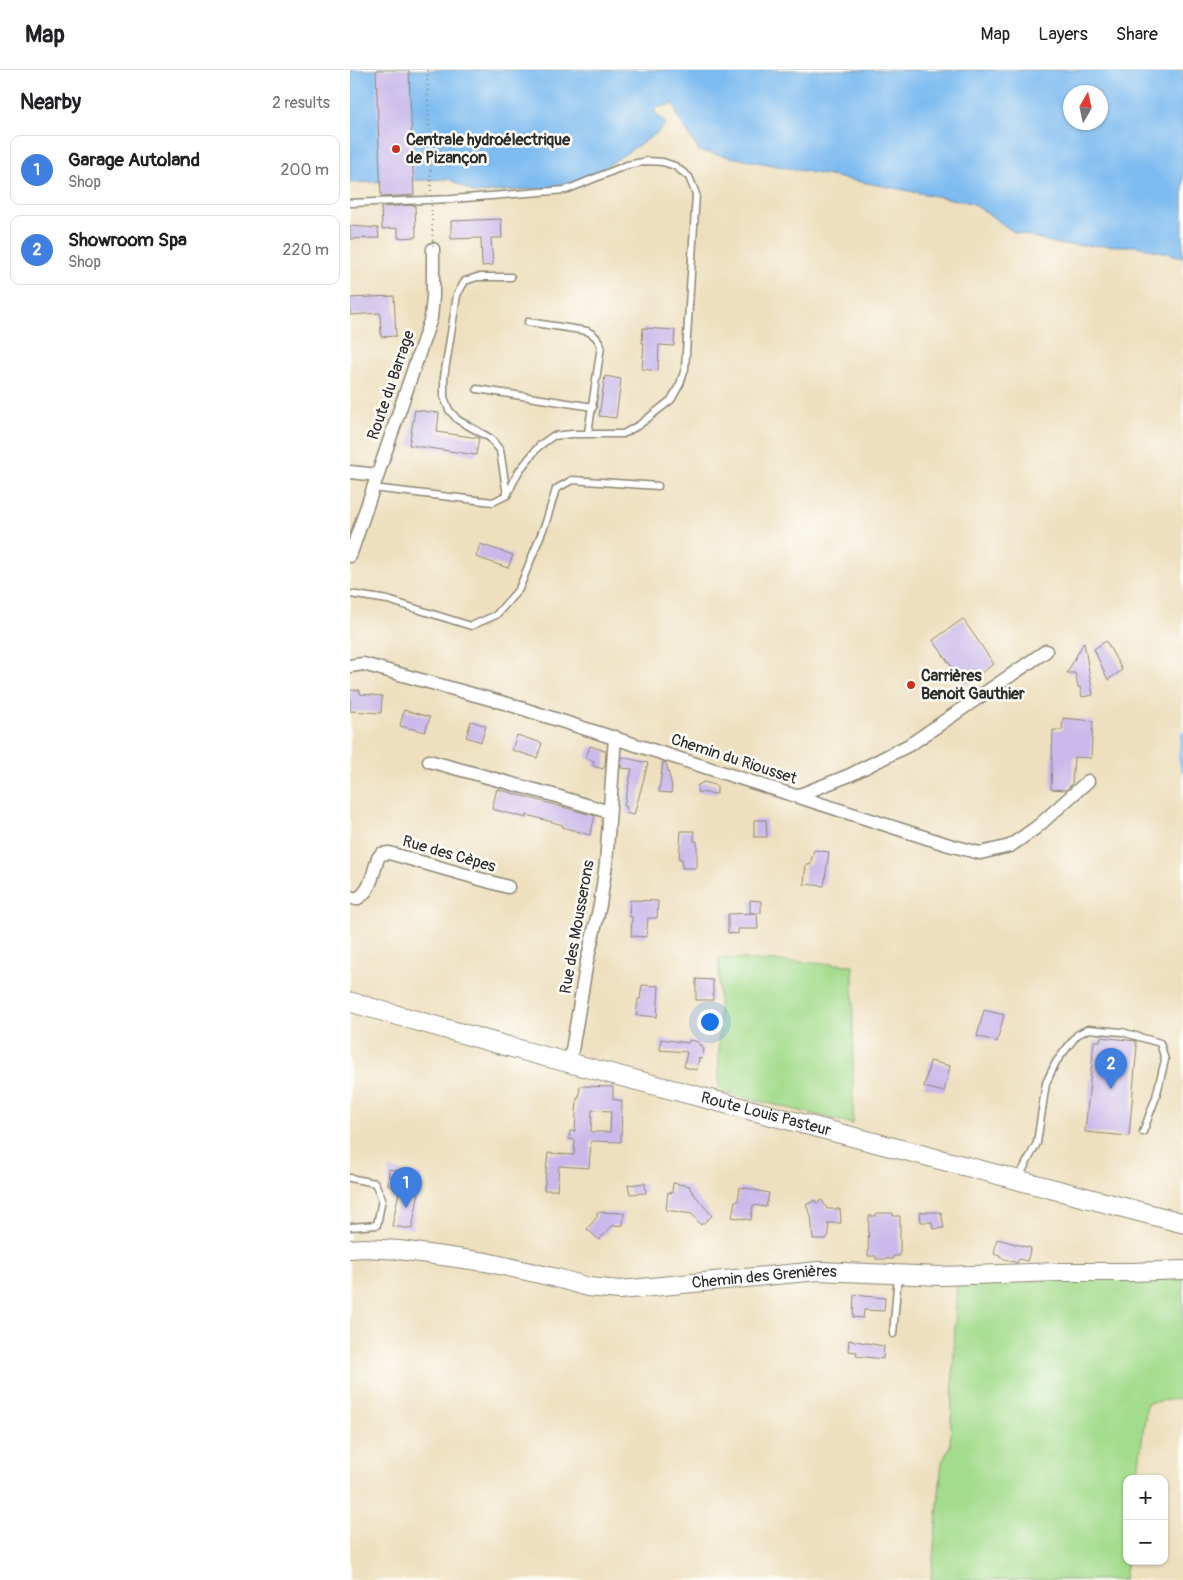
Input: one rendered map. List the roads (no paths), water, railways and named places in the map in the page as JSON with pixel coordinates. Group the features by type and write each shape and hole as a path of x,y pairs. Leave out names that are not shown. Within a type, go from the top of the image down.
{"main road":[{"name":"Route Louis Pasteur","path":"350,1002 570,1062 1183,1223"}],"street":[{"name":"Route du Barrage","path":"350,556 431,318 434,297 433,249"},
{"path":"350,472 378,475"},
{"path":"797,796 850,775 911,744 1046,651"},
{"name":"Chemin du Riousset","path":"350,666 363,664 508,704 949,845 980,852 1010,846 1037,827 1088,781"},
{"name":"Rue des Mousserons","path":"570,1062 586,961 600,905 606,864 615,737"},
{"path":"429,760 609,812"},
{"name":"Rue des Cèpes","path":"350,897 356,899 364,896 378,858 381,854 389,853 508,887"},
{"name":"Chemin des Grenières","path":"350,1250 364,1248 399,1250 486,1262 588,1287 620,1290 818,1272 941,1276 1183,1270"}],"lane":[{"path":"350,203 452,199 566,190 627,165 648,161 663,162 675,166 689,177 696,194 685,369 680,384 671,400 639,425 623,434 553,436 539,446 519,471 507,495 493,502 373,488"},
{"path":"507,495 500,450 490,438 458,420 449,410 444,397 444,377 457,295 465,281 477,277 511,277"},
{"path":"528,322 587,331 594,334 599,341 601,346 588,434"},
{"path":"478,389 593,407"},
{"path":"350,594 388,600 471,626 496,615 519,589 546,522 556,489 572,480 658,486"},
{"path":"1017,1180 1037,1143 1046,1083 1056,1062 1077,1035 1088,1029 1122,1032 1160,1043 1165,1060 1156,1097 1143,1132"},
{"path":"350,1178 375,1183 382,1199 377,1225 350,1227"},
{"path":"893,1334 898,1274"}],"water":[{"path":"350,70 1183,70 1183,257 1136,246 1063,245 1014,232 972,203 699,151 678,117 674,104 655,108 655,113 666,123 657,133 576,186 474,193 449,179 350,183"}],"waterway":[{"path":"1183,733 1180,758 1183,770"}],"place":[{"name":"Centrale hydroélectrique de Pizançon","path":"396,149"},
{"name":"Carrières Benoit Gauthier","path":"911,685"},
{"name":"Showroom Spa","path":"1111,1089"},
{"name":"Garage Autoland","path":"406,1208"}]}
